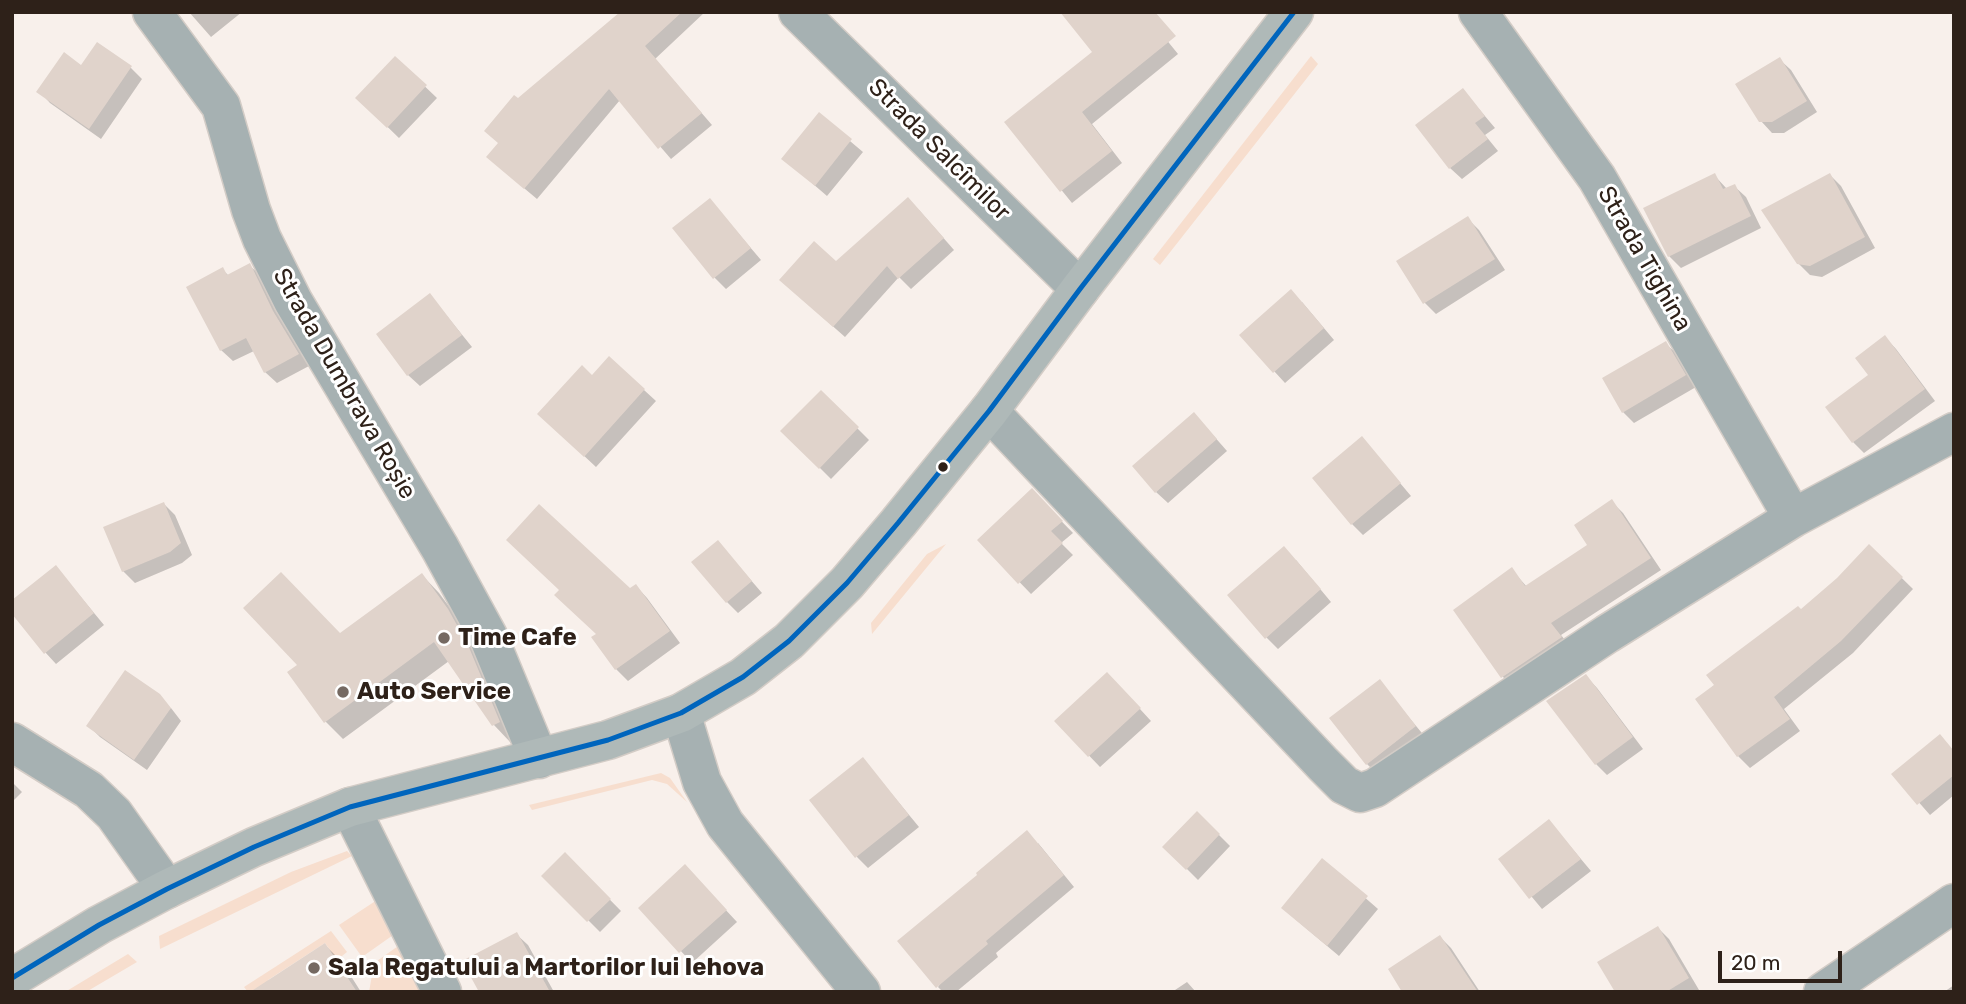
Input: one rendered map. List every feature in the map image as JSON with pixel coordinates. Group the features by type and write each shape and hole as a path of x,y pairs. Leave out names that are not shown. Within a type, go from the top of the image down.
{"main road":[{"path":"12,978 99,925 167,888 254,847 350,807 608,740 681,713 743,677 789,641 848,583 989,411 1294,12"}],"street":[{"name":"Strada Dumbrava Roșie","path":"152,12 221,106 262,239 293,301 440,548 488,636 539,759"},
{"name":"Strada Salcîmilor","path":"798,12 1080,289"},
{"name":"Strada Tighina","path":"1478,12 1597,178 1793,518"},
{"path":"989,411 1323,764 1344,785 1360,793 1375,788 1607,634 1793,518 1954,432"},
{"path":"681,713 702,782 725,824 861,992"},
{"path":"12,742 89,790 131,835 167,888"},
{"path":"350,807 442,992"},
{"path":"1823,992 1954,903"}],"shaded area":[{"path":"1311,56 1318,64 1160,265 1153,259"},
{"path":"946,544 872,634 871,623 927,554"},
{"path":"661,773 670,778 687,802 667,784 652,780 532,810 529,805"},
{"path":"347,851 352,856 160,949 159,936 291,872"},
{"path":"377,900 396,933 362,957 339,925"},
{"path":"331,931 347,952 337,960 325,943 268,980 275,992 248,992 244,987"},
{"path":"401,944 428,992 369,992 372,975 367,968"},
{"path":"128,954 137,962 86,992 65,992"}],"building":[{"path":"620,12 682,12 645,46 702,113 658,149 609,89 524,189 486,157 498,143 484,131 514,95 518,98"},
{"path":"1060,12 1155,12 1176,36 1082,112 1112,151 1060,192 1004,122 1092,52"},
{"path":"97,42 132,66 89,129 36,92 64,52 81,65"},
{"path":"395,56 427,85 387,128 355,98"},
{"path":"1780,57 1807,101 1772,122 1759,122 1735,84"},
{"path":"1463,88 1485,116 1475,123 1488,139 1449,169 1415,125"},
{"path":"819,112 852,139 815,186 781,159"},
{"path":"1715,173 1723,189 1735,184 1751,216 1668,257 1643,208"},
{"path":"1830,173 1865,237 1810,266 1797,264 1761,210"},
{"path":"908,197 944,238 898,279 887,266 833,327 779,280 814,241 836,261"},
{"path":"710,198 751,248 713,279 672,228"},
{"path":"1468,216 1495,259 1423,304 1396,261"},
{"path":"250,263 273,311 299,354 264,373 246,338 220,351 186,287 223,267 227,275"},
{"path":"1291,289 1324,328 1273,373 1239,335"},
{"path":"430,293 462,335 407,376 376,334"},
{"path":"1885,335 1925,389 1852,443 1825,407 1868,375 1855,358"},
{"path":"1666,341 1686,375 1622,413 1602,378"},
{"path":"609,356 645,389 584,457 537,414 582,365 592,375"},
{"path":"821,390 859,427 819,469 780,431"},
{"path":"1194,412 1217,439 1155,493 1132,466"},
{"path":"1362,436 1401,483 1351,525 1312,478"},
{"path":"1032,488 1063,521 1051,531 1063,543 1018,584 977,540"},
{"path":"1612,499 1651,558 1551,623 1562,637 1501,678 1453,610 1512,567 1525,586 1587,545 1574,525"},
{"path":"164,502 181,543 170,552 122,572 103,527"},
{"path":"539,504 630,588 636,584 670,631 615,670 591,637 596,634 554,595 559,590 506,540"},
{"path":"718,540 752,581 726,603 691,562"},
{"path":"1869,544 1903,577 1841,641 1774,697 1790,719 1737,757 1695,699 1714,685 1706,675 1798,606 1801,609 1837,578"},
{"path":"1284,546 1321,589 1265,639 1227,595"},
{"path":"56,565 94,613 44,654 12,614 12,600"},
{"path":"281,572 340,633 422,573 448,609 468,645 500,722 492,726 434,642 324,723 287,672 297,665 243,608"},
{"path":"125,670 160,694 171,708 134,760 86,726"},
{"path":"1107,672 1141,708 1088,757 1054,721"},
{"path":"1586,674 1633,737 1595,765 1546,701"},
{"path":"1380,679 1416,726 1366,765 1329,718"},
{"path":"1940,734 1954,751 1954,775 1917,805 1891,774"},
{"path":"863,757 909,815 855,858 809,800"},
{"path":"1197,811 1220,834 1186,870 1162,847"},
{"path":"1549,819 1581,859 1529,899 1498,859"},
{"path":"1027,830 1064,875 986,941 988,944 936,988 897,941"},
{"path":"565,852 611,899 587,922 541,876"},
{"path":"1322,858 1368,896 1327,946 1281,908"},
{"path":"685,864 727,910 679,953 638,908"},
{"path":"1658,926 1689,978 1666,992 1615,992 1597,962"},
{"path":"517,932 550,992 479,992 462,961"},
{"path":"1440,935 1478,992 1402,992 1388,969"},
{"name":"Sala Regatului a Martorilor lui Iehova","path":"325,943 357,992 250,992"}],"transit line":[{"path":"12,978 99,925 167,889 254,847 350,807 608,740 681,713 743,677 789,641 847,583 898,523 989,411 1294,12"}],"place":[{"name":"Time Cafe","path":"444,638"},
{"name":"Auto Service","path":"343,692"},
{"name":"Sala Regatului a Martorilor lui Iehova","path":"314,968"}]}
